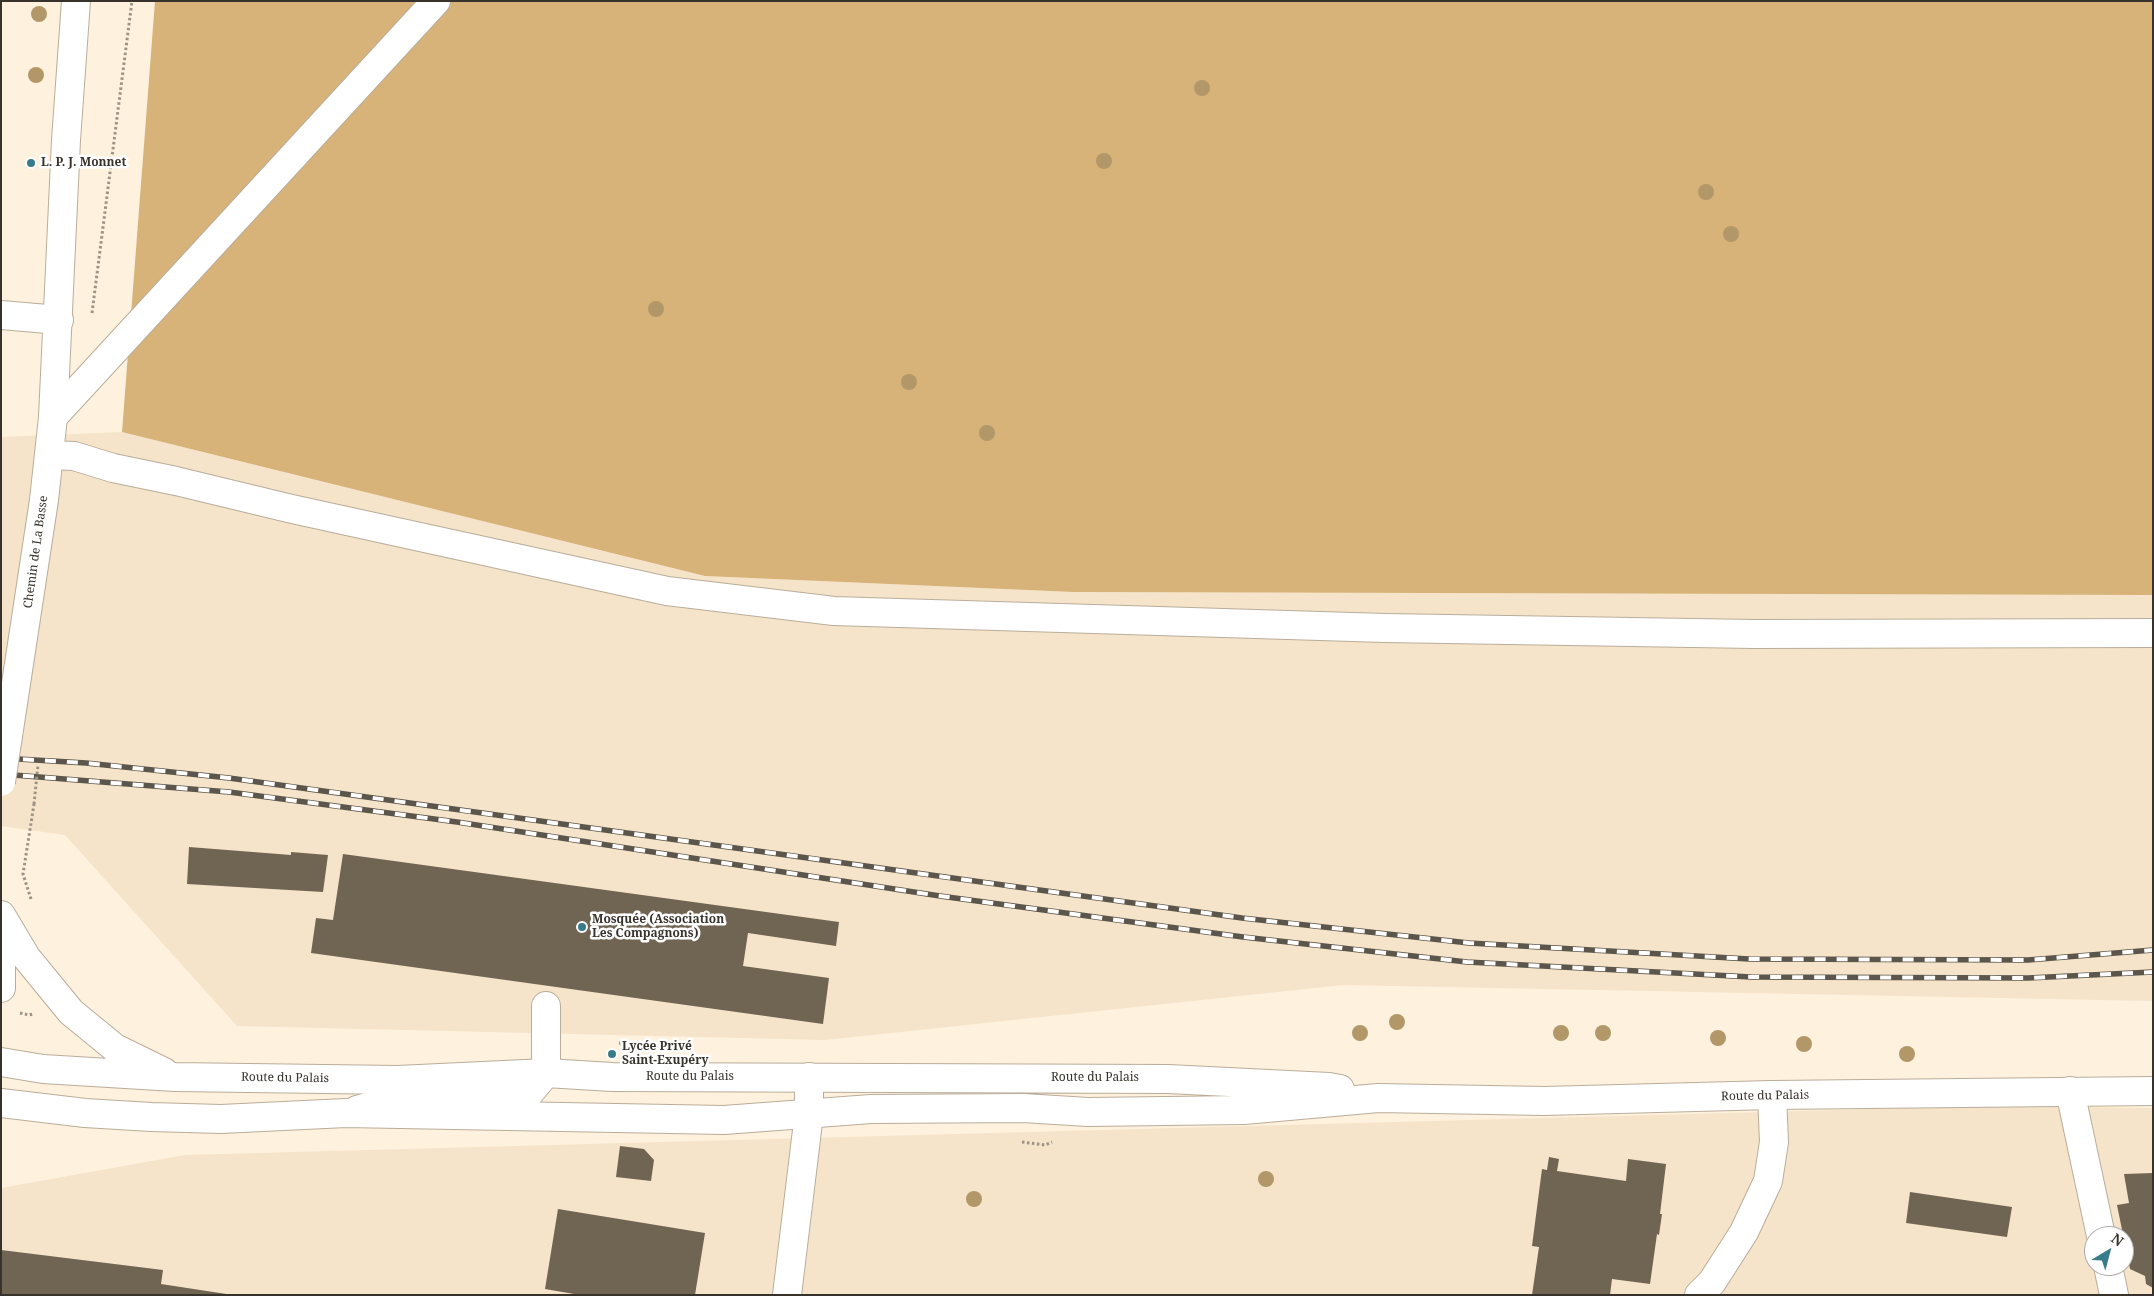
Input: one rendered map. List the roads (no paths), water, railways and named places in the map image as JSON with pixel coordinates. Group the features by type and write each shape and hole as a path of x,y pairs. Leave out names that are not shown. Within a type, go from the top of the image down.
{"main road":[{"name":"Chemin de La Basse","path":"1,782 44,500 54,417 66,140 76,1"},
{"path":"54,417 436,1"},
{"path":"1,315 58,320"},
{"path":"49,454 74,456 113,468 292,509 666,591 834,611 1385,628 1724,634 2153,633"},
{"path":"1,915 26,957 71,1012 115,1048 174,1077"},
{"path":"1,939 1,988"},
{"path":"346,1113 396,1099 526,1097 546,1073 546,1006"},
{"name":"Route du Palais","path":"1,1062 43,1069 174,1077 398,1080 546,1073 622,1077 1168,1079 1329,1087 1378,1098"},
{"path":"787,1295 809,1114 809,1077"},
{"name":"Route du Palais","path":"1,1102 85,1113 221,1119 346,1113 707,1120 870,1109 1023,1108 1088,1112 1244,1110 1378,1098 1544,1100 2153,1090"},
{"path":"2070,1091 2099,1226"},
{"path":"1699,1295 1712,1282 1744,1232 1768,1181 1774,1142 1772,1095"},
{"path":"2110,1276 2114,1295"}],"railway":[{"path":"1,758 86,763 229,778 1242,918 1469,943 1749,959 2028,960 2153,950"},
{"path":"1,774 229,792 457,822 940,896 1243,937 1467,962 1751,977 2028,978 2153,972"}],"place":[{"name":"L. P. J. Monnet","path":"31,163"},
{"name":"Mosquée (Association Les Compagnons)","path":"582,927"},
{"name":"Lycée Privé Saint-Exupéry","path":"612,1054"}]}
